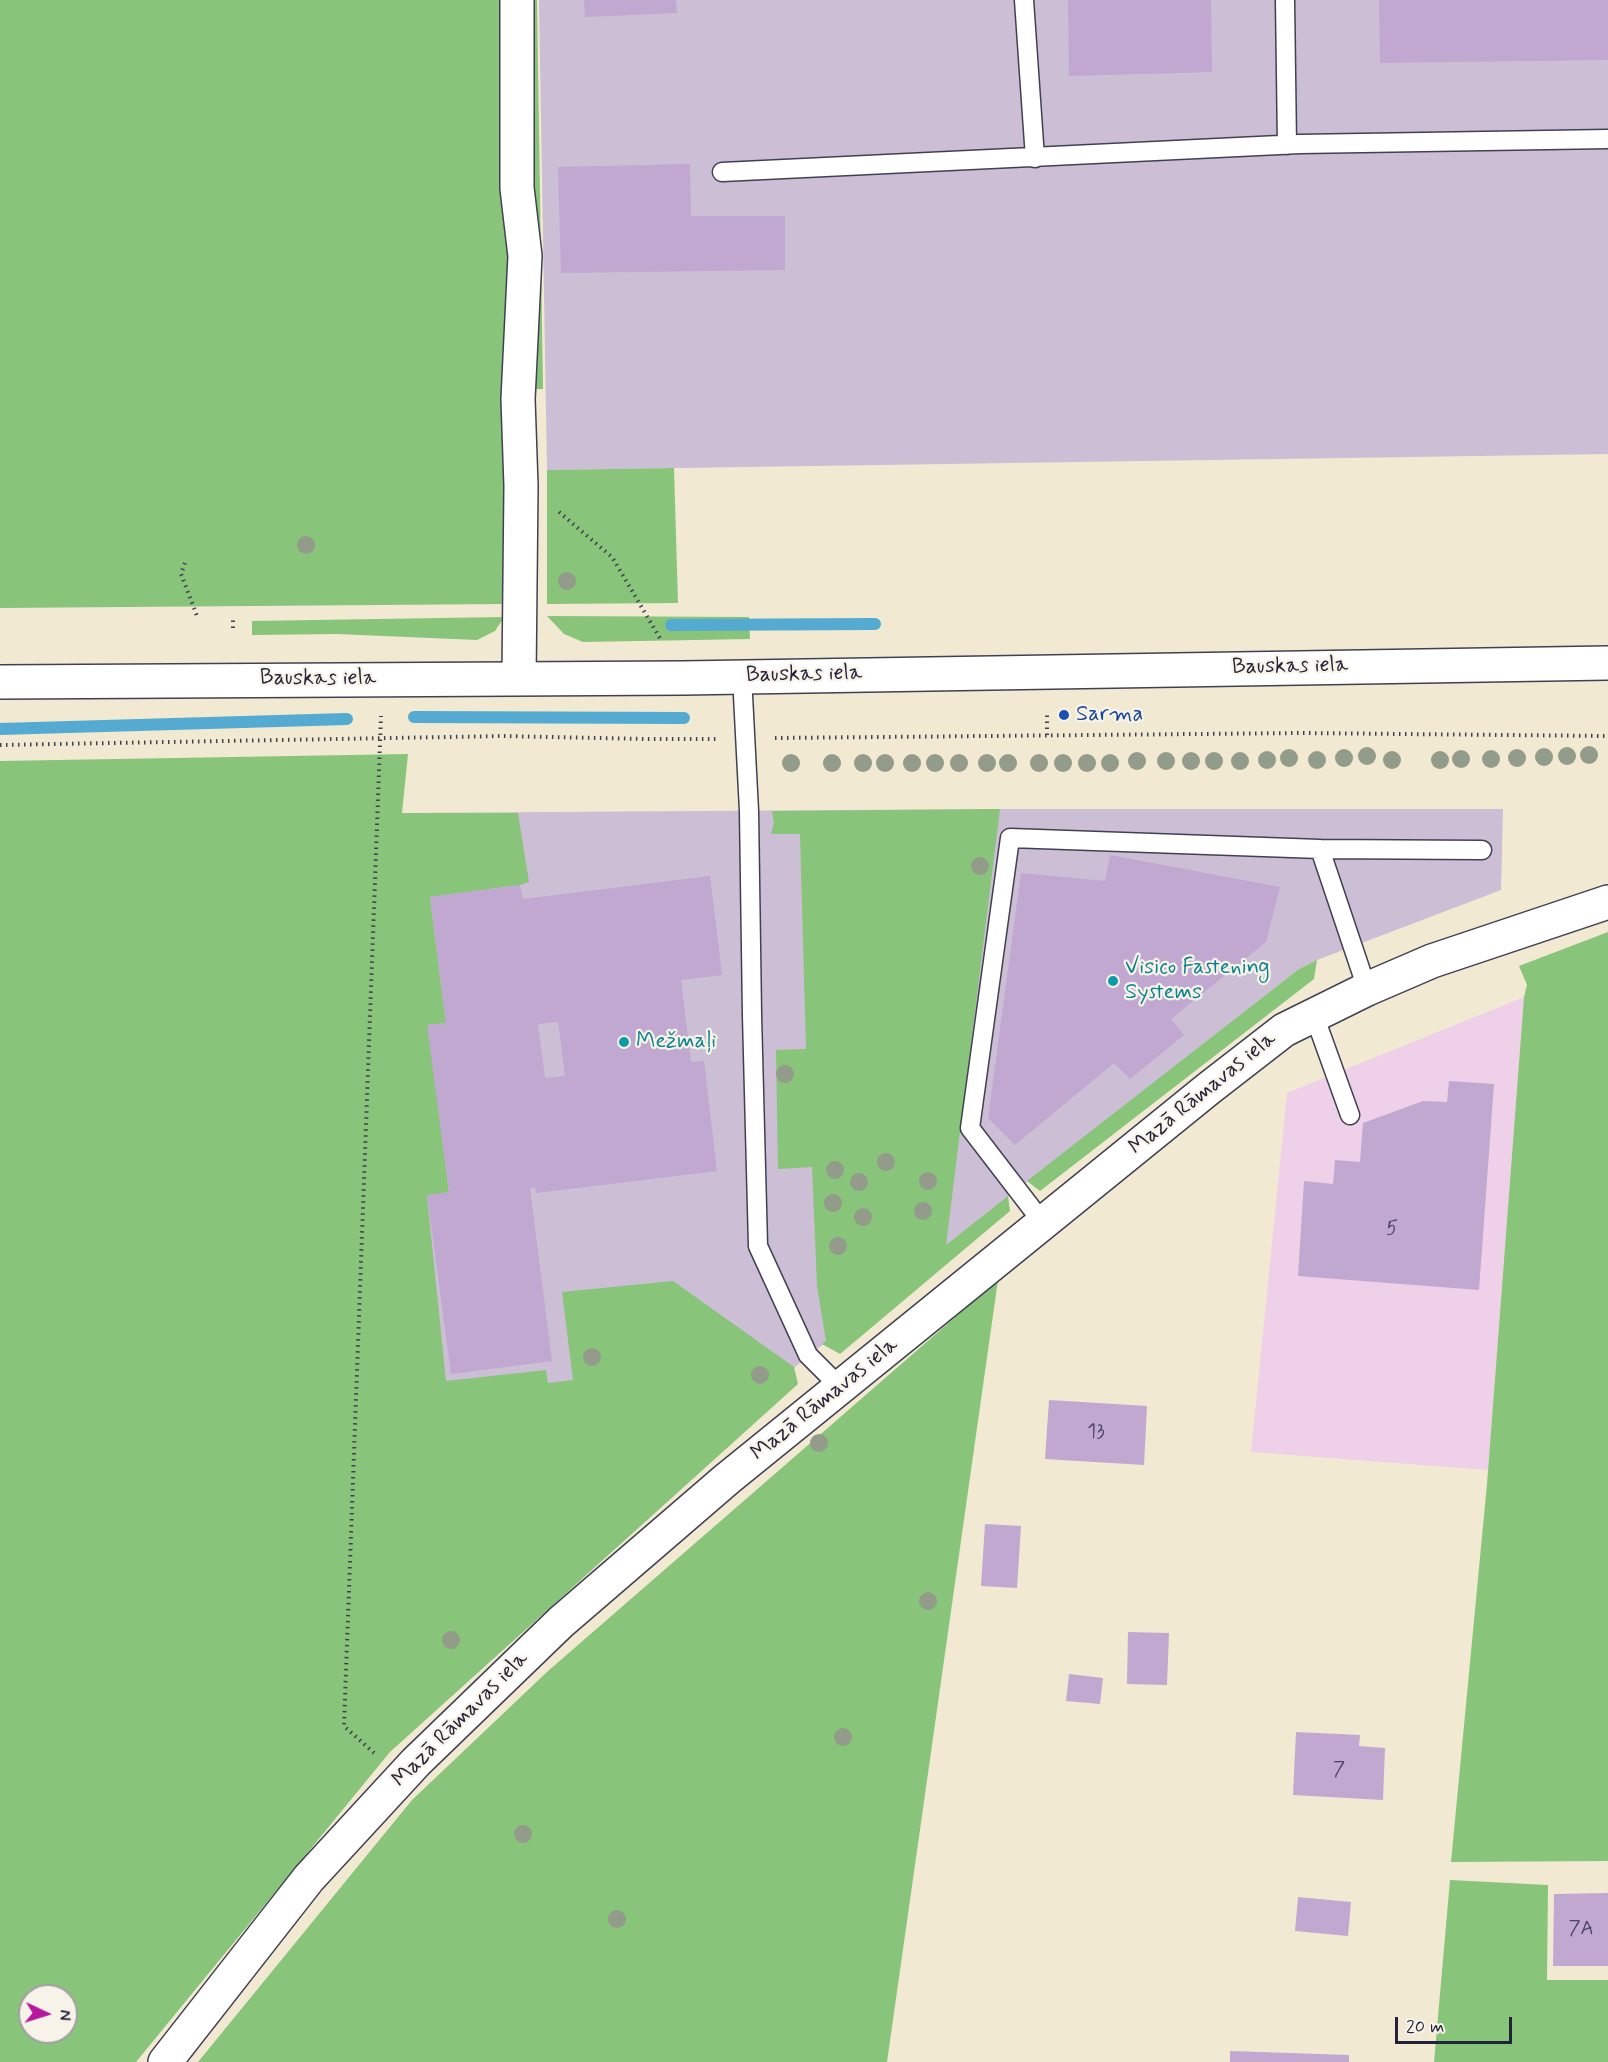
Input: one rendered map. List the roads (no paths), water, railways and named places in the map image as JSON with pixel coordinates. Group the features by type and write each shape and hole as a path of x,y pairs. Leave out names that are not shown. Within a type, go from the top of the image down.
{"street":[{"path":"517,0 517,188 525,256 518,399 521,486 519,678"},
{"name":"Bauskas iela","path":"0,682 683,678 1608,663"},
{"name":"Mazā Rāmavas iela","path":"165,2062 309,1878 416,1762 561,1622 727,1479 1043,1223 1284,1030 1367,989 1432,961 1608,902"}],"lane":[{"path":"1024,0 1035,158"},
{"path":"1285,0 1287,145"},
{"path":"722,172 1287,145 1608,139"},
{"path":"742,676 749,811 758,1246 808,1355 841,1388"},
{"path":"1043,1223 970,1128 1010,838 1320,849 1482,850"},
{"path":"1320,849 1367,989"},
{"path":"1314,1015 1350,1115"}],"waterway":[{"path":"671,625 875,624"},
{"path":"414,717 684,718"},
{"path":"0,729 347,719"}],"place":[{"name":"Sarma","path":"1064,715"},
{"name":"Visico Fastening Systems","path":"1113,981"},
{"name":"Mežmaļi","path":"624,1042"}]}
